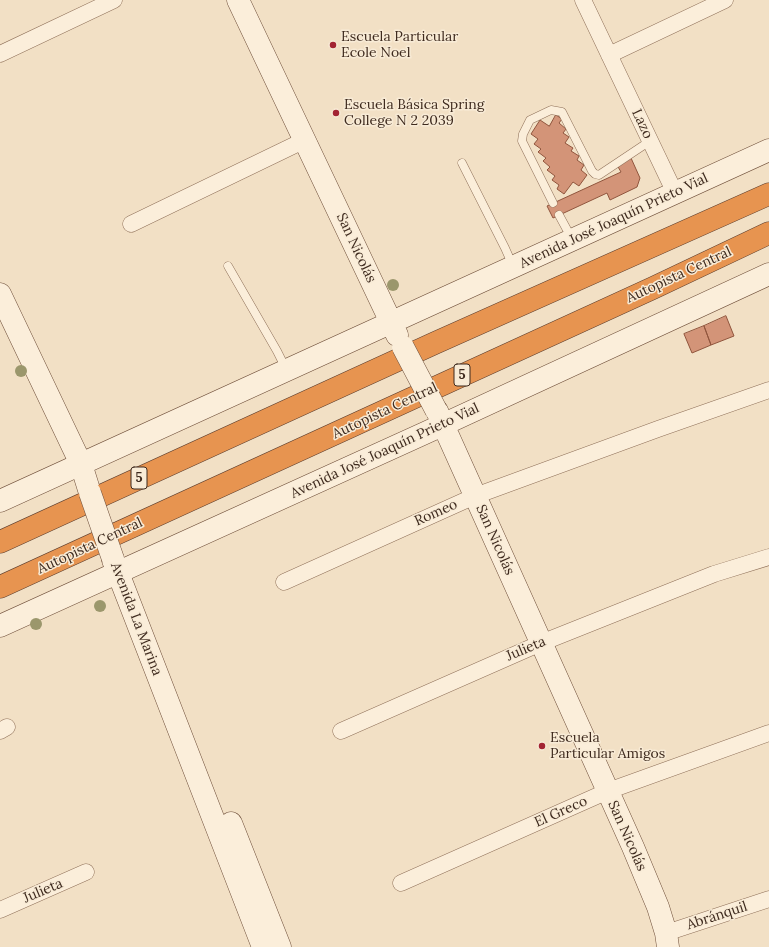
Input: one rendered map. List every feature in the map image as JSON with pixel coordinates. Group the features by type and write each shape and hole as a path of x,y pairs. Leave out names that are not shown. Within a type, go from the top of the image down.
{"highway":[{"name":"5","path":"0,542 435,343 769,194"},
{"name":"Autopista Central","path":"0,587 653,288 769,233"}],"street":[{"path":"0,54 114,0"},
{"name":"San Nicolás","path":"238,0 403,347 440,417 633,847 658,907 666,943"},
{"name":"Lazo","path":"583,0 675,193"},
{"path":"609,55 724,0"},
{"path":"131,224 305,140"},
{"name":"Avenida José Joaquín Prieto Vial","path":"0,501 769,150"},
{"name":"Avenida José Joaquín Prieto Vial","path":"0,626 120,566 440,417 769,274"},
{"name":"Avenida La Marina","path":"0,294 81,464 90,493 216,804 280,947"},
{"name":"Romeo","path":"284,582 475,496 769,390"},
{"name":"Julieta","path":"341,731 541,643 714,574 769,557"},
{"name":"El Greco","path":"401,884 608,791 769,734"},
{"name":"Avenida La Marina","path":"216,804 263,947"},
{"name":"Julieta","path":"0,910 86,872"},
{"name":"Abránquil","path":"666,943 769,899"}],"lane":[{"path":"553,203 522,142 523,134 530,120 551,110 562,112 592,171 599,175 650,141"},
{"path":"462,163 513,267"},
{"path":"559,215 573,239"},
{"path":"228,266 287,370"}],"building":[{"path":"556,115 562,119 559,123 566,129 563,133 569,137 565,143 573,148 571,151 579,156 577,160 584,165 581,170 587,175 579,186 573,182 564,194 557,189 559,185 552,180 555,176 547,170 550,167 543,161 546,158 538,152 541,149 534,144 538,139 531,134 540,120 549,126"},
{"path":"631,158 640,178 637,187 610,200 607,193 553,218 547,206 621,172 617,165"},
{"path":"726,316 734,336 711,345 704,326"},
{"path":"704,326 711,345 692,353 684,334"}],"place":[{"name":"Escuela Particular Ecole Noel","path":"333,45"},
{"name":"Escuela Básica Spring College N 2 2039","path":"336,113"},
{"name":"Escuela Particular Amigos","path":"542,746"}]}
